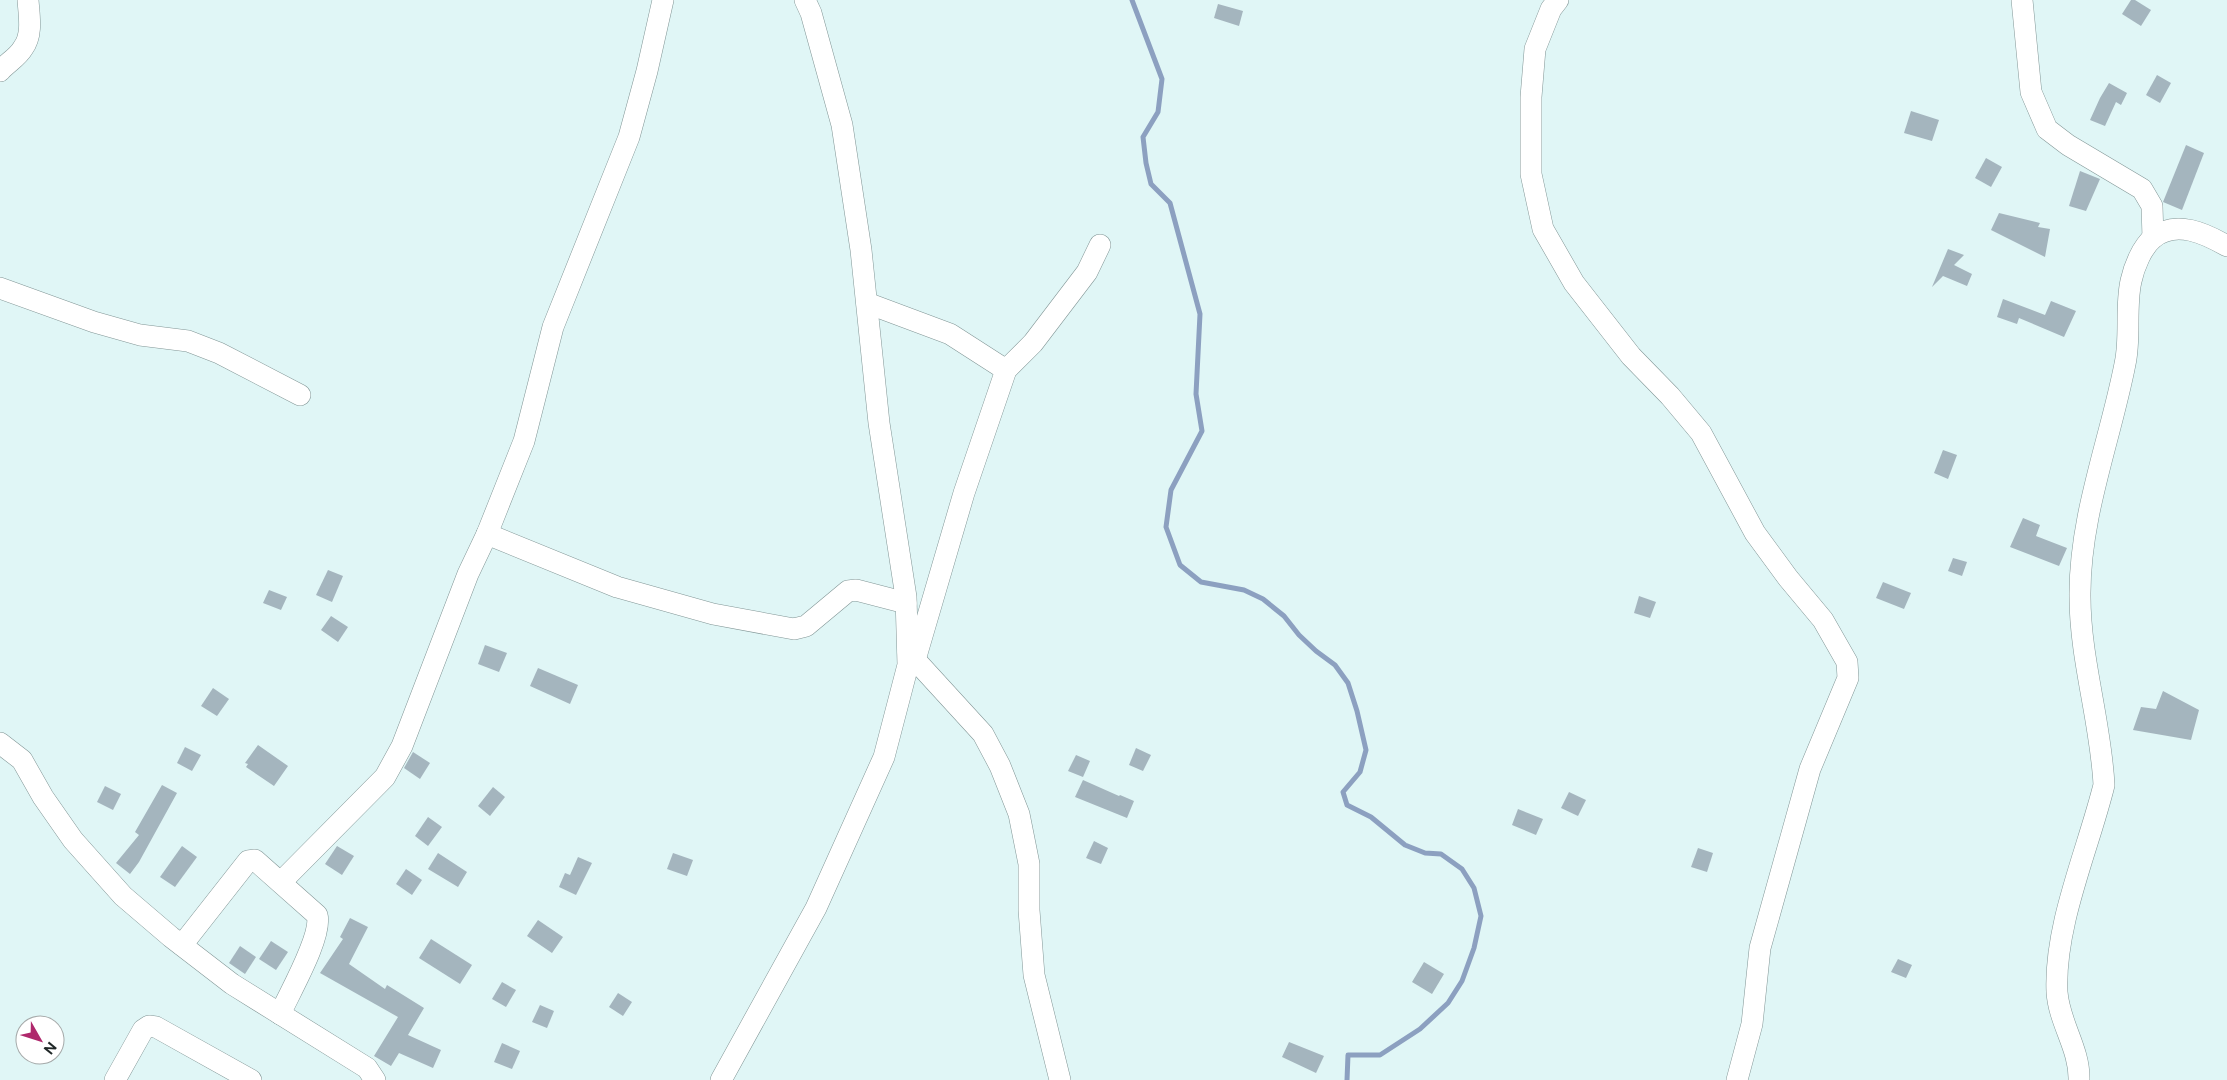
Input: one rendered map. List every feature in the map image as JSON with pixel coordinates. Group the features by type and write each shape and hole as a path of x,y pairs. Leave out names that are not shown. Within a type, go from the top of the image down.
{"street":[{"path":"0,71 23,50 28,40 28,0"},
{"path":"281,882 385,777 402,746 468,574 487,534 524,442 553,327 628,137 647,71 663,0"},
{"path":"805,0 811,13 842,125 861,250 879,422 906,603 911,656 983,734 1000,766 1019,814 1029,864 1029,910 1034,975 1060,1080"},
{"path":"1558,0 1551,9 1535,49 1531,97 1531,174 1543,229 1574,283 1631,356 1670,396 1701,433 1755,533 1788,578 1823,620 1847,662 1848,678 1810,769 1760,948 1752,1024 1737,1080"},
{"path":"2022,0 2031,92 2047,129 2068,145 2142,189 2152,206 2153,238"},
{"path":"2079,1080 2080,1066 2064,1024 2057,995 2057,973 2062,932 2104,785 2103,760 2088,675 2080,598 2083,547 2104,448 2126,362 2128,303 2131,280 2144,250 2153,238 2164,232 2184,228 2208,235 2227,246"},
{"path":"721,1080 816,908 884,756 908,665 1006,370 1039,336 1087,272 1100,246"},
{"path":"0,288 94,322 131,333 188,341 219,353 300,395"},
{"path":"867,303 950,334 1006,370"},
{"path":"487,534 617,587 713,614 794,629 806,626 848,591 856,590 906,603"},
{"path":"0,744 22,760 43,797 72,840 123,896 182,946 232,984 367,1068 375,1080"},
{"path":"182,946 248,861 255,860 318,915 320,922 316,936 280,1014"},
{"path":"115,1080 143,1030 149,1026 156,1026 251,1080"}],"building":[{"path":"2131,0 2135,0 2151,10 2141,26 2122,14"},
{"path":"1218,4 1243,11 1239,26 1214,18"},
{"path":"2157,75 2171,83 2160,103 2146,95"},
{"path":"2109,83 2127,93 2121,105 2116,102 2105,126 2090,120"},
{"path":"1911,111 1939,120 1932,141 1904,133"},
{"path":"2186,145 2204,153 2182,210 2163,202"},
{"path":"1986,158 2002,167 1991,187 1975,178"},
{"path":"2080,171 2100,179 2086,211 2069,206"},
{"path":"1999,213 2040,223 2038,227 2050,229 2045,257 1991,230"},
{"path":"1948,249 1964,255 1954,265 1972,274 1967,286 1943,276 1932,287"},
{"path":"2003,299 2045,315 2051,301 2076,311 2064,337 2019,318 2017,324 1997,317"},
{"path":"1943,450 1957,455 1948,479 1934,473"},
{"path":"2023,518 2040,525 2036,536 2067,548 2059,566 2010,547"},
{"path":"1953,558 1967,562 1962,576 1948,571"},
{"path":"328,570 343,576 332,602 316,595"},
{"path":"1883,582 1911,593 1904,609 1876,598"},
{"path":"269,590 287,597 281,610 263,603"},
{"path":"1639,596 1656,602 1650,618 1634,613"},
{"path":"331,616 348,627 338,642 321,630"},
{"path":"485,645 507,653 499,672 478,664"},
{"path":"538,668 578,685 570,704 530,686"},
{"path":"213,688 229,699 217,716 201,706"},
{"path":"2163,691 2199,710 2191,740 2133,730 2141,707 2156,709"},
{"path":"258,745 288,766 274,786 246,767 248,764 245,763"},
{"path":"185,747 201,755 192,771 177,763"},
{"path":"1136,748 1151,755 1143,771 1129,765"},
{"path":"413,752 430,763 420,779 404,768"},
{"path":"1076,755 1090,761 1083,777 1068,771"},
{"path":"1083,780 1134,801 1127,818 1075,797"},
{"path":"162,785 177,793 139,862 130,874 116,863 139,835 135,832"},
{"path":"105,786 121,794 113,810 97,802"},
{"path":"493,787 505,797 490,816 478,806"},
{"path":"1569,792 1586,800 1578,816 1561,808"},
{"path":"1518,809 1543,819 1536,835 1512,825"},
{"path":"428,817 442,827 428,846 415,836"},
{"path":"1094,841 1108,848 1101,864 1086,858"},
{"path":"182,846 197,857 175,887 160,877"},
{"path":"337,846 354,856 342,875 325,864"},
{"path":"1698,848 1713,853 1707,872 1691,867"},
{"path":"438,853 467,872 458,887 428,869"},
{"path":"673,853 693,860 687,876 667,869"},
{"path":"578,857 592,863 576,895 559,887 565,873 570,875"},
{"path":"406,869 422,880 412,895 396,884"},
{"path":"350,918 368,927 349,964 385,989 387,985 424,1008 408,1035 441,1050 433,1068 399,1053 391,1066 374,1056 398,1017 320,973 343,939 340,937"},
{"path":"538,920 563,937 552,953 527,936"},
{"path":"431,939 472,965 460,984 419,958"},
{"path":"271,941 288,952 276,970 259,959"},
{"path":"240,946 256,957 245,974 229,963"},
{"path":"1898,959 1912,965 1906,978 1891,972"},
{"path":"1424,962 1444,974 1432,994 1412,982"},
{"path":"502,982 516,990 506,1007 492,999"},
{"path":"618,993 632,1002 623,1016 609,1007"},
{"path":"540,1005 554,1011 547,1028 532,1022"},
{"path":"1289,1042 1324,1056 1316,1073 1282,1057"},
{"path":"502,1043 520,1051 512,1069 494,1062"}],"waterway":[{"path":"1132,0 1162,79 1158,112 1143,137 1146,163 1151,184 1170,203 1200,314 1196,394 1202,431 1171,490 1166,527 1180,565 1201,582 1244,590 1263,599 1284,616 1299,635 1316,651 1335,665 1348,683 1366,750 1360,772 1343,792 1347,805 1371,817 1405,845 1425,853 1441,854 1462,869 1474,888 1481,916 1474,948 1462,981 1448,1003 1420,1029 1380,1055 1348,1055 1347,1080"}]}
